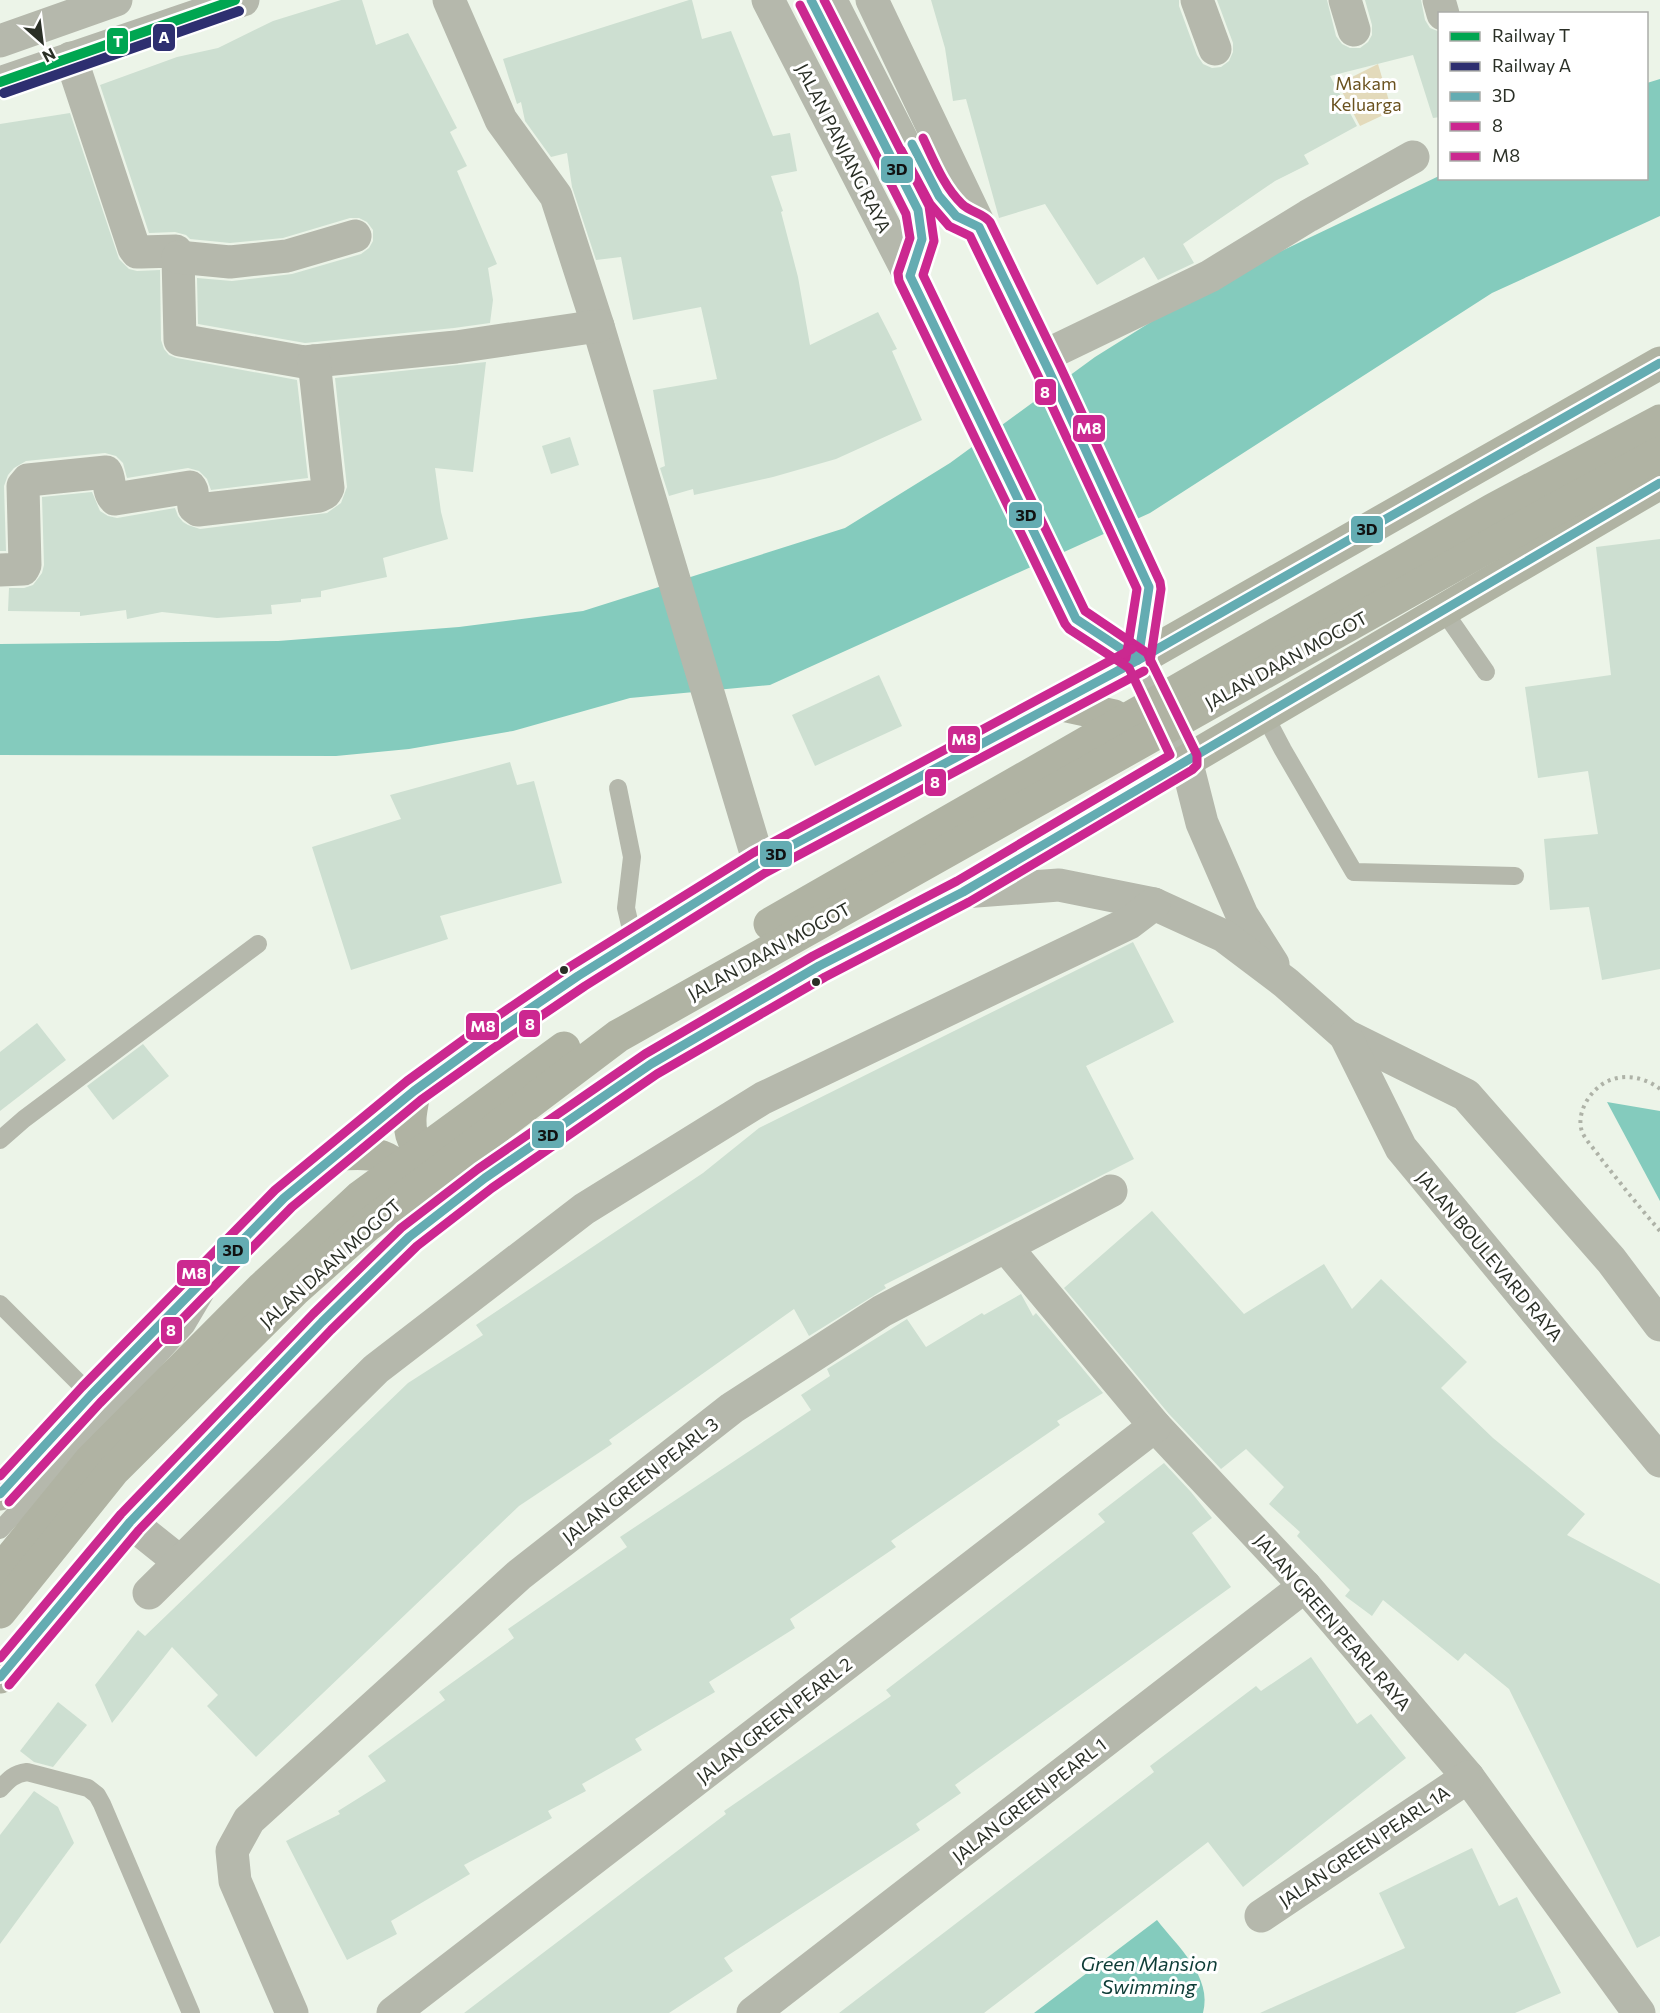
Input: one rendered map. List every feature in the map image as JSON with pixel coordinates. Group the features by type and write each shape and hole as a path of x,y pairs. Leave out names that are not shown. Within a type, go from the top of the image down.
{"highway":[{"path":"0,1494 91,1395 284,1198 414,1091 484,1040 759,863 1138,660 1660,363"},
{"name":"JALAN DAAN MOGOT","path":"0,1570 90,1461 263,1287 360,1197 607,1017 1484,515 1660,421"},
{"name":"JALAN DAAN MOGOT","path":"0,1612 114,1470 294,1291 368,1225 618,1036 1526,525 1660,453"},
{"name":"JALAN DAAN MOGOT","path":"0,1677 130,1522 322,1322 409,1237 485,1178 651,1064 819,966 963,892 1660,483"},
{"path":"1058,704 1114,716 1185,760"},
{"path":"414,1091 410,1122 414,1141 432,1167 455,1176 485,1178"},
{"path":"335,1155 358,1153 374,1155 389,1159 399,1168 407,1180 414,1199 414,1214 409,1237"}],"street":[{"path":"0,41 116,0"},
{"path":"0,83 243,0"},
{"path":"449,0 501,120 556,196 598,326 759,863"},
{"name":"JALAN PANJANG RAYA","path":"768,0 910,276 1076,619 1138,660"},
{"path":"872,0 1149,587 1138,660 1185,760"},
{"path":"1197,0 1215,49"},
{"path":"71,58 134,249 137,252 176,251 180,340 314,362 456,346 598,326"},
{"path":"1045,364 1210,276 1308,216 1413,157"},
{"path":"178,257 230,262 287,256 355,236"},
{"path":"0,570 23,569 26,565 23,486 28,480 106,472 110,493 115,499 190,487 194,507 198,510 319,496 325,493 328,488 314,362"},
{"name":"JALAN BOULEVARD RAYA","path":"1185,760 1202,823 1242,915 1286,983"},
{"name":"JALAN BOULEVARD RAYA","path":"963,892 1059,885 1154,904 1224,936 1286,983 1345,1035 1466,1095 1611,1260 1660,1325"},
{"path":"149,1593 376,1369 584,1209 763,1098 1129,922 1154,904"},
{"name":"JALAN BOULEVARD RAYA","path":"1345,1035 1401,1148 1660,1461"},
{"name":"JALAN GREEN PEARL 3","path":"292,2013 234,1881 232,1851 249,1820 519,1575 723,1415 882,1311 1112,1191"},
{"name":"JALAN GREEN PEARL RAYA","path":"1006,1247 1155,1426 1305,1586 1468,1777 1639,2013"},
{"name":"JALAN GREEN PEARL 2","path":"393,2013 1155,1426"},
{"path":"130,1522 180,1562"},
{"name":"JALAN GREEN PEARL 1","path":"753,2013 1305,1586"},
{"name":"JALAN GREEN PEARL 1A","path":"1261,1916 1468,1777"},
{"path":"1639,2013 1660,2002"}],"lane":[{"path":"811,0 918,210 922,239 910,276"},
{"path":"839,0 939,196 956,216 979,227"},
{"path":"1443,610 1486,672"},
{"path":"1264,714 1354,872 1515,876"},
{"path":"618,788 632,857 626,908 634,942"},
{"path":"0,1140 24,1119 258,944"},
{"path":"0,1530 186,1326 230,1251"},
{"path":"0,1304 91,1395"},
{"path":"0,1789 9,1778 27,1772 88,1788 97,1795 191,2013"}],"path":[{"path":"1660,1089 1651,1082 1637,1078 1623,1077 1608,1081 1596,1089 1586,1101 1581,1117 1582,1132 1624,1189 1660,1232"}],"green space":[{"name":"Makam Keluarga","path":"1378,64 1392,111 1360,126 1338,84"}],"water":[{"path":"1660,79 1660,216 1492,293 1150,513 770,685 630,698 513,731 409,749 336,756 0,755 0,644 278,641 459,627 583,611 845,528 950,463 1095,357 1210,285 1438,176 1438,180 1648,180 1648,83"},
{"path":"1607,1102 1660,1111 1660,1201"},
{"name":"Green Mansion Swimming","path":"1157,1920 1183,1951 1198,1975 1205,2000 1203,2013 1034,2013"}],"building":[{"path":"341,0 362,0 376,45 408,33 457,128 450,132 467,166 457,171 497,264 488,268 493,300 490,323 305,343 198,324 197,278 232,281 292,274 361,254 369,248 373,241 373,230 367,222 359,218 350,218 283,238 230,243 190,239 186,235 175,232 149,233 100,85 177,57 218,48 273,21"},
{"path":"692,0 702,39 731,31 773,136 790,133 797,171 771,176 783,211 781,212 798,277 810,345 878,312 897,349 892,351 922,420 836,459 773,477 694,495 693,489 669,496 660,468 665,466 653,390 717,379 701,307 633,320 621,257 596,260 572,187 567,153 551,157 525,121 521,102 517,104 503,59"},
{"path":"931,0 1179,0 1179,6 1197,55 1203,64 1212,68 1221,67 1229,61 1233,52 1233,43 1217,0 1327,0 1336,36 1342,44 1350,48 1360,48 1368,42 1372,35 1372,25 1365,0 1421,0 1425,20 1430,28 1438,31 1438,117 1433,118 1413,55 1330,76 1357,126 1304,155 1309,164 1275,181 1183,244 1194,263 1158,280 1144,257 1097,285 1045,204 999,218 966,99 953,101 945,48"},
{"path":"70,113 119,259 129,269 160,270 161,340 164,349 169,355 177,358 297,380 308,478 211,490 207,479 199,471 188,468 127,478 123,463 116,456 105,453 26,461 14,468 8,475 4,486 6,551 0,551 0,124"},
{"path":"486,362 473,472 435,468 441,512 448,539 383,558 387,577 321,591 321,597 301,599 301,602 271,605 272,614 217,618 162,612 127,619 126,610 80,616 80,612 8,611 9,588 24,588 33,585 42,573 44,565 42,497 92,492 100,511 117,518 175,508 183,522 200,529 327,513 341,503 347,487 335,378"},
{"path":"570,437 579,465 551,474 542,446"},
{"path":"1660,539 1660,969 1602,980 1589,907 1550,910 1544,839 1598,834 1588,771 1538,778 1525,687 1611,675 1596,547"},
{"path":"879,675 902,726 815,766 792,715"},
{"path":"510,762 517,785 534,781 562,883 440,916 448,939 351,970 312,847 401,819 390,795"},
{"path":"1133,942 1174,1022 1086,1066 1134,1159 884,1285 886,1288 809,1336 794,1309 609,1440 612,1444 519,1506 256,1757 207,1706 218,1695 172,1647 112,1723 95,1685 138,1630 145,1636 408,1383 483,1335 476,1325 703,1173 759,1128"},
{"path":"37,1023 66,1060 0,1111 0,1052"},
{"path":"143,1044 169,1076 113,1120 87,1086"},
{"path":"1152,1211 1244,1314 1324,1264 1352,1309 1381,1279 1467,1362 1441,1388 1493,1438 1585,1514 1567,1535 1660,1584 1660,1936 1637,1948 1509,1689 1465,1653 1458,1661 1383,1600 1372,1616 1345,1596 1350,1590 1297,1536 1300,1532 1269,1504 1284,1487 1246,1449 1221,1469 1169,1414 1064,1288"},
{"path":"1021,1294 1033,1316 1036,1313 1103,1393 1057,1421 1060,1425 891,1541 896,1547 790,1619 795,1628 709,1682 715,1692 635,1739 642,1750 582,1784 586,1791 548,1811 552,1818 464,1865 470,1874 391,1921 397,1934 347,1960 286,1841 340,1814 338,1811 386,1781 368,1756 445,1700 439,1692 514,1638 508,1629 627,1547 620,1537 811,1410 801,1395 830,1376 827,1369 907,1319 926,1347 982,1313 984,1315"},
{"path":"1164,1463 1212,1518 1192,1533 1231,1587 955,1785 961,1793 916,1824 920,1830 724,1958 733,1971 669,2013 464,2013 726,1814 724,1811 891,1696 886,1690 1105,1522 1098,1514"},
{"path":"1311,1657 1357,1724 1371,1714 1406,1758 1243,1887 1208,1842 984,2013 839,2013 1154,1772 1150,1766 1256,1686 1261,1691"},
{"path":"58,1702 87,1725 53,1767 34,1762 20,1751"},
{"path":"34,1791 58,1807 74,1843 0,1944 0,1835"},
{"path":"1472,1848 1499,1906 1517,1897 1561,1993 1515,2013 1260,2013 1405,1948 1379,1893"}],"rail line":[{"name":"T","path":"0,82 235,0"},
{"name":"A","path":"4,93 239,11"}],"transit line":[{"name":"3D","path":"811,0 918,210 922,239 910,276 1076,619 1138,660"},
{"name":"8","path":"9,1685 139,1530 331,1330 417,1246 492,1188 657,1074 825,977 969,902 1197,765 1197,755 1147,653 1085,611 923,275 934,241 929,206 824,0"},
{"name":"M8","path":"0,1658 121,1514 313,1314 401,1228 478,1169 645,1054 813,956 957,881 1170,755 1129,668 1069,629 1065,624 899,281 898,273 910,238 906,214 800,5"},
{"name":"M8","path":"923,138 950,190 965,207 990,222 1060,366 1160,582 1161,589 1150,662"},
{"name":"3D","path":"912,144 939,196 956,216 979,227 1049,371 1149,587 1138,660"},
{"name":"8","path":"901,150 930,204 949,226 970,236 1137,589 1126,658"},
{"name":"3D","path":"0,1494 91,1395 284,1198 414,1091 484,1040 578,976 759,863 1138,660 1660,363"},
{"name":"3D","path":"0,1677 130,1522 322,1322 409,1237 485,1178 651,1064 819,966 963,892 1660,483"},
{"name":"M8","path":"0,1476 82,1387 275,1190 407,1081 571,966 753,853 1132,649"},
{"name":"8","path":"9,1502 100,1403 292,1207 421,1100 585,986 765,873 1144,671"}]}
